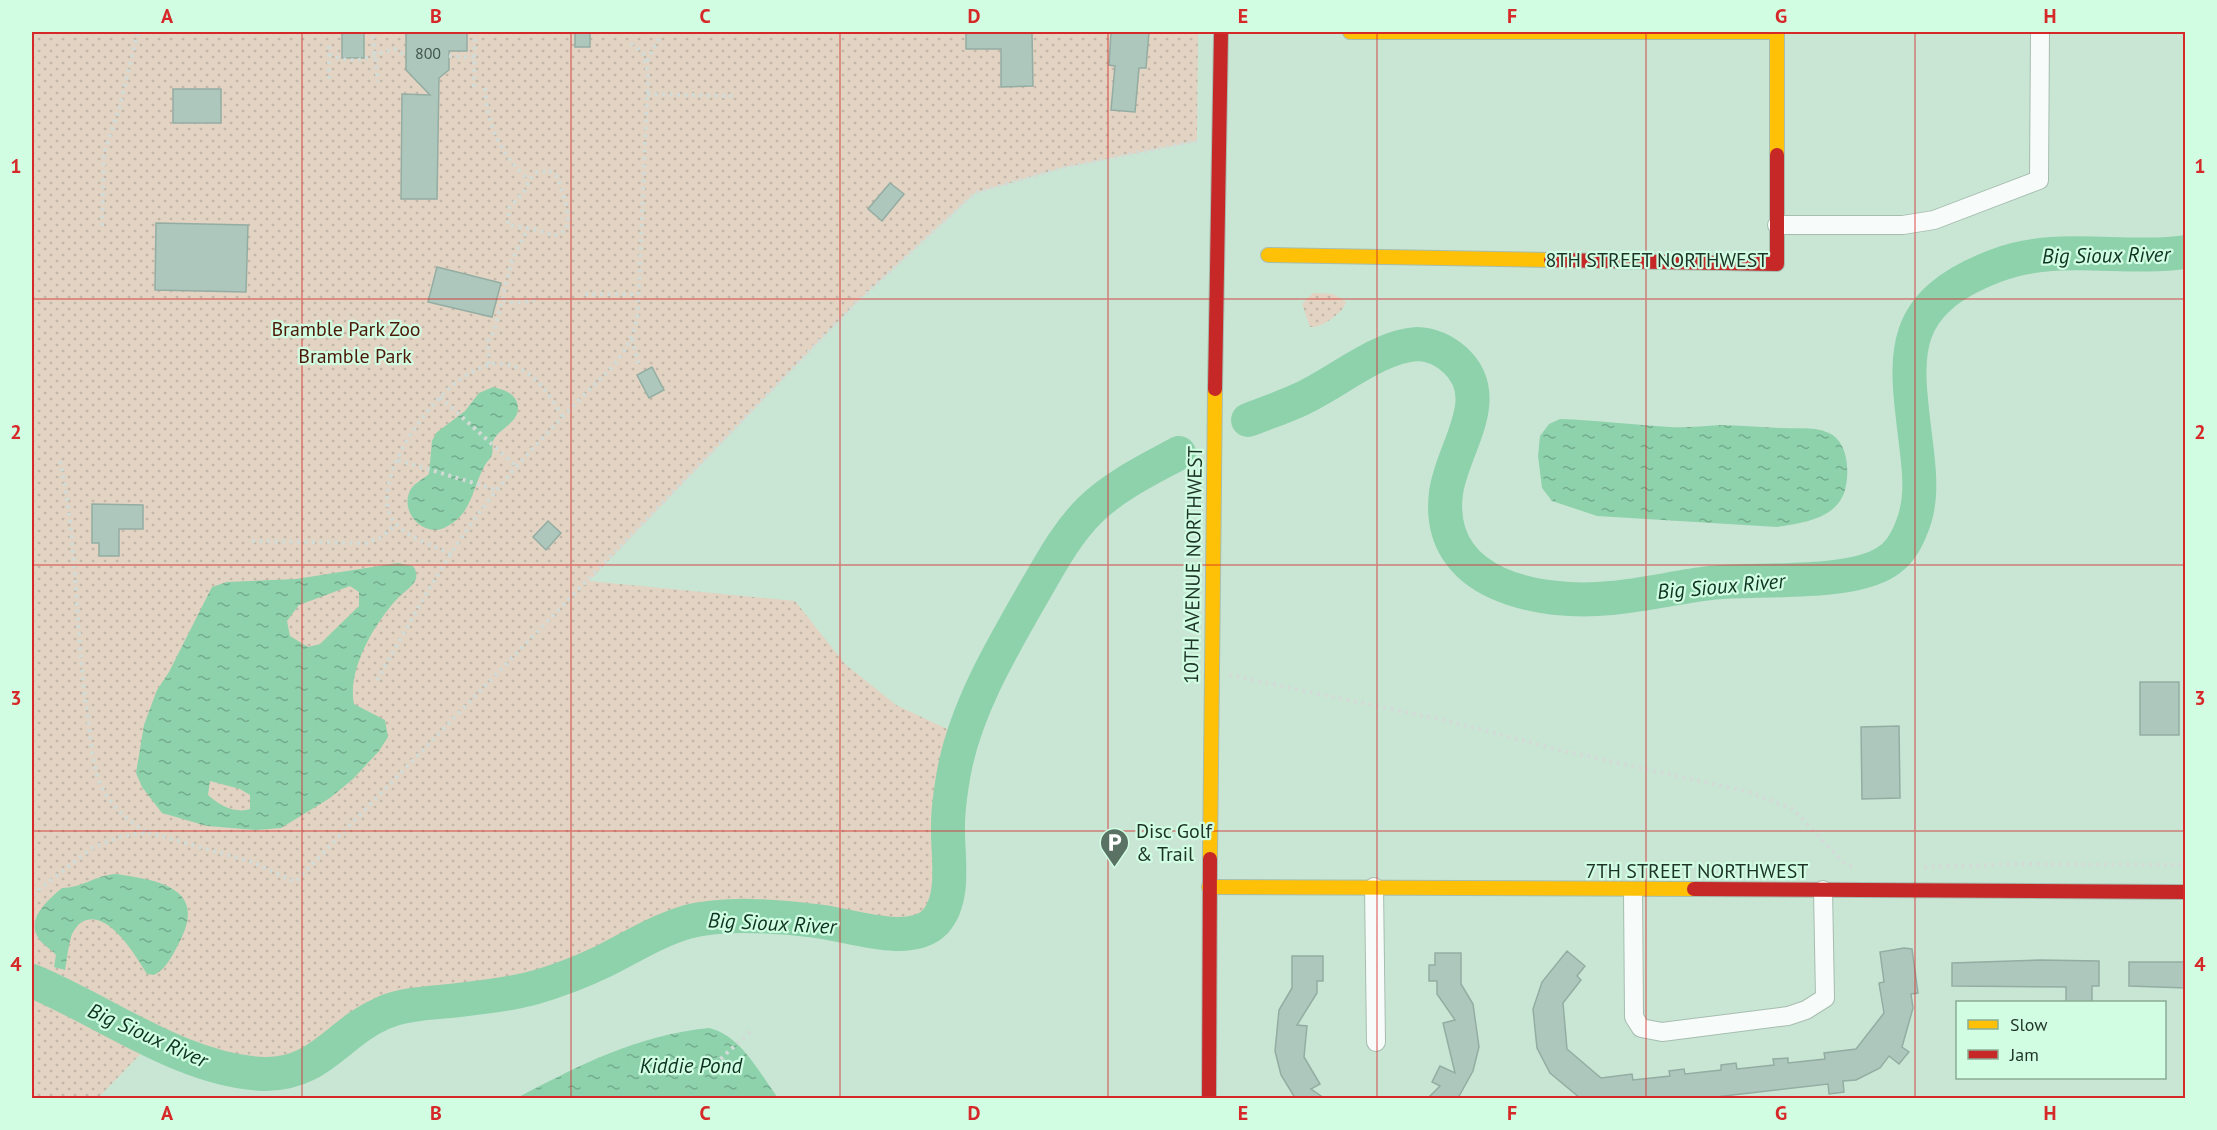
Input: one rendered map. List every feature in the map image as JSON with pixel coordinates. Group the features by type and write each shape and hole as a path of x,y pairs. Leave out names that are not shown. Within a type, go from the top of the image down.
{"street":[{"name":"10TH AVENUE NORTHWEST","path":"1209,1098 1210,675 1221,32"},
{"path":"1350,32 1777,32 1777,225"},
{"name":"8TH STREET NORTHWEST","path":"1268,255 1777,264 1777,225 1903,225 1934,220 2039,180 2040,32"},
{"name":"7TH STREET NORTHWEST","path":"1209,887 1633,891 2186,891"},
{"path":"1374,887 1376,1042"},
{"path":"1633,891 1634,1017 1641,1028 1662,1032 1788,1016 1806,1010 1825,998 1823,890"}],"path":[{"path":"102,226 104,153 119,109 138,32"},
{"path":"474,87 475,32"},
{"path":"646,62 662,32"},
{"path":"373,36 378,82"},
{"path":"629,42 643,53 646,62 638,294 632,339 640,368"},
{"path":"328,79 329,45"},
{"path":"329,54 345,60 376,57 395,49 406,56"},
{"path":"449,56 475,58"},
{"path":"485,88 486,103 497,142 505,156 529,180"},
{"path":"646,94 732,96"},
{"path":"60,461 68,505 82,677 96,771 102,787 114,807 128,821 147,832 252,862 296,882 854,305 975,193 1062,168 1197,141"},
{"path":"549,171 558,177 569,220 566,230 554,236 529,228 508,225 509,208 524,192 529,180 537,172 549,171"},
{"path":"489,364 488,341 494,332 512,260 529,228"},
{"path":"585,294 638,294"},
{"path":"503,300 515,303 535,300"},
{"path":"377,680 451,554 497,490 516,466 616,363 632,339"},
{"path":"451,554 396,524 387,505 398,460 413,426 440,397 477,368 503,363 530,375 544,387 563,417"},
{"path":"440,397 516,466"},
{"path":"398,460 497,490"},
{"path":"252,541 366,543 382,537 396,524"},
{"path":"1210,675 1233,675 1323,693 1555,749 1749,792 1793,809 1843,862 1865,868"},
{"path":"32,895 92,848 120,837 147,832"},
{"path":"1920,867 2022,864 2186,865"},
{"path":"715,1064 751,1031"}],"green space":[{"name":"Bramble Park","path":"32,32 1198,32 1197,141 1062,168 975,193 854,305 589,581 795,601 845,664 896,705 964,737 954,777 948,817 949,885 947,898 935,921 924,929 895,934 816,921 773,917 728,916 699,919 674,926 588,969 530,989 436,1000 384,1012 361,1026 314,1063 287,1072 248,1073 228,1069 189,1056 154,1040 98,1098 32,1098"},
{"path":"1313,293 1333,294 1346,302 1341,311 1331,319 1310,327 1302,304"}],"water":[{"path":"493,387 513,396 517,404 517,414 511,423 495,437 492,455 461,515 455,522 438,530 423,527 412,516 407,501 412,487 429,474 432,441 436,433 465,411 479,393"},
{"path":"1560,419 1670,427 1720,425 1818,429 1835,437 1844,450 1847,466 1845,490 1841,500 1827,513 1807,521 1777,527 1597,516 1552,501 1542,488 1538,456 1540,436 1549,424"},
{"path":"398,563 413,566 416,572 415,582 388,609 371,634 358,662 355,677 354,704 385,720 388,737 379,751 353,779 330,798 281,828 256,830 207,826 162,813 142,787 136,773 144,725 157,690 169,672 212,587 227,582 296,579","holes":["350,586 359,592 359,606 320,644 308,647 290,636 287,621 299,605","210,781 240,789 250,795 250,809 228,808 217,802 208,795"]},
{"path":"116,874 162,884 174,890 183,899 188,910 187,924 169,961 154,975 147,974 136,956 111,927 92,919 80,923 73,933 65,970 54,967 56,955 35,932 36,917 40,910 62,888"},
{"name":"Kiddie Pond","path":"709,1028 720,1032 740,1047 778,1098 517,1098 610,1053 658,1037"}],"building":[{"path":"342,32 364,32 364,58 342,58"},
{"path":"406,32 467,32 467,51 449,51 449,70 439,78 437,199 401,199 402,94 430,95 406,70"},
{"path":"575,32 590,32 590,47 575,47"},
{"path":"966,32 1032,32 1033,86 1001,87 1001,49 966,49"},
{"path":"1111,32 1149,32 1146,68 1139,68 1135,112 1111,110 1115,66 1109,65"},
{"path":"173,89 221,89 221,123 173,123"},
{"path":"890,183 904,194 882,221 868,209"},
{"path":"156,223 248,225 246,292 155,290"},
{"path":"437,267 501,283 492,317 428,302"},
{"path":"652,367 664,390 649,398 637,375"},
{"path":"92,504 143,505 143,529 119,529 119,556 99,556 99,543 92,543"},
{"path":"548,521 561,533 546,550 533,537"},
{"path":"2140,682 2179,682 2179,735 2140,735"},
{"path":"1899,726 1900,798 1862,799 1861,727"},
{"path":"1912,949 1918,993 1911,994 1913,1008 1902,1047 1909,1052 1899,1064 1889,1056 1880,1068 1856,1080 1843,1081 1844,1092 1829,1094 1828,1084 1707,1098 1580,1098 1550,1073 1537,1048 1533,1009 1542,982 1567,951 1585,966 1577,976 1581,980 1563,1003 1567,1049 1601,1078 1632,1074 1633,1080 1670,1076 1669,1071 1684,1069 1685,1074 1721,1070 1721,1065 1736,1063 1737,1069 1774,1065 1773,1059 1788,1058 1788,1063 1825,1059 1824,1053 1856,1049 1884,1013 1879,983 1884,982 1880,952"},
{"path":"1435,953 1461,953 1461,984 1473,1004 1479,1047 1473,1071 1458,1098 1428,1098 1440,1086 1432,1082 1440,1066 1455,1073 1443,1023 1455,1020 1437,994 1437,981 1429,981 1429,965 1435,965"},
{"path":"1292,956 1323,956 1323,981 1317,981 1317,993 1297,1025 1307,1026 1304,1057 1320,1084 1311,1089 1324,1098 1295,1098 1281,1075 1275,1051 1279,1010 1292,988"},
{"path":"2099,961 2099,986 2092,986 2092,1001 2066,1001 2066,987 1952,986 1952,963"},
{"path":"2129,962 2186,962 2186,988 2129,986"}],"waterway":[{"name":"Big Sioux River","path":"1248,420 1301,399 1388,351 1403,346 1427,345 1455,360 1467,375 1472,391 1472,407 1468,425 1446,493 1447,525 1457,550 1475,569 1498,583 1525,593 1554,598 1584,599 1623,597 1710,583 1802,580 1850,575 1870,570 1890,559 1904,543 1915,520 1919,501 1919,481 1910,389 1910,363 1913,339 1922,318 1938,299 1962,282 1995,266 2018,259 2065,253 2138,255 2186,252"},
{"name":"Big Sioux River","path":"32,981 174,1051 234,1070 264,1074 300,1068 367,1021 391,1010 416,1004 502,994 542,985 587,969 655,935 687,922 718,917 752,916 816,921 895,934 924,930 935,922 946,901 949,888 949,812 954,772 967,725 986,679 1053,560 1081,519 1121,485 1179,453"}],"traffic: slow":[{"path":"1350,32 1777,32"},
{"path":"1777,32 1777,155"},
{"path":"1268,255 1551,260"},
{"path":"1210,859 1215,389"},
{"path":"1209,887 1694,889"}],"traffic: jam":[{"path":"1215,389 1221,32"},
{"path":"1551,260 1777,264 1777,155"},
{"path":"1209,1098 1210,859"},
{"path":"1694,889 2186,892"}],"place":[{"name":"Disc Golf & Trail","path":"1115,868"}],"park label":[{"name":"Bramble Park Zoo","path":"346,329"}]}
